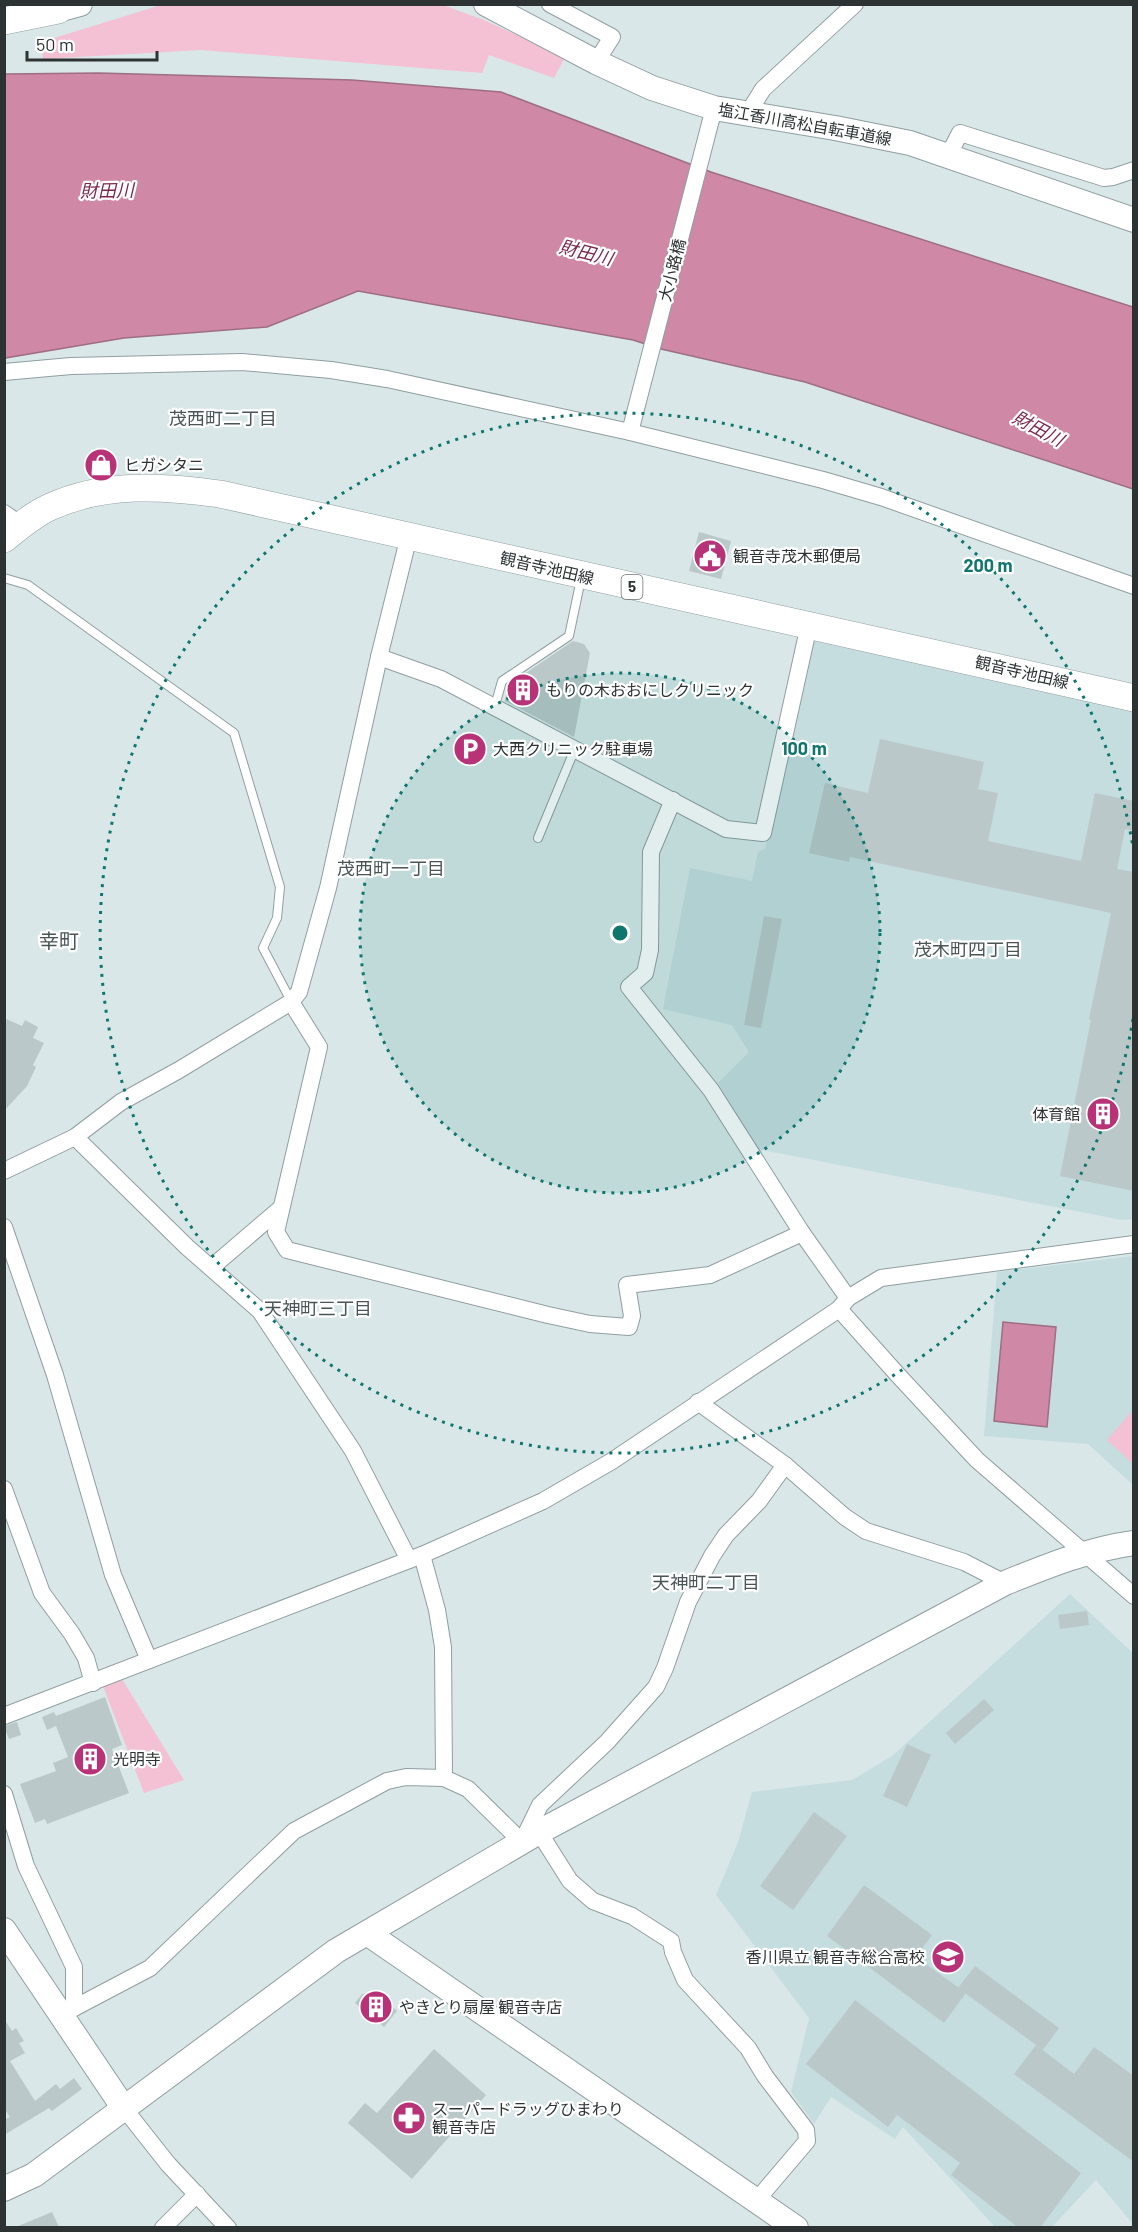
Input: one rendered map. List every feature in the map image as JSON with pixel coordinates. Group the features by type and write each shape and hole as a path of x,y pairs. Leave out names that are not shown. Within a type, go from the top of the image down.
{"main road":[{"path":"4,21 65,6"},
{"name":"観音寺池田線","path":"10,526 49,507 81,495 111,489 148,487 220,494 1134,698"}],"street":[{"name":"塩江香川高松自転車道線","path":"486,4 596,62 652,88 714,108 910,143 1134,219"},
{"path":"550,4 612,38 596,62"},
{"path":"748,113 763,89 855,4"},
{"name":"大小路橋","path":"630,432 714,108"},
{"path":"948,156 960,133 1104,178 1134,170"},
{"path":"4,372 72,366 242,362 331,370 387,379 630,432 823,480 880,497 1134,586"},
{"path":"4,1171 75,1137 121,1102 179,1070 291,1002 299,992 328,888 379,657 409,536"},
{"path":"379,657 441,679 726,829 763,833 809,625"},
{"path":"673,800 651,852 650,950 645,973 629,987 711,1090 844,1303 897,1374 977,1460 1134,1596"},
{"path":"291,1002 319,1047 276,1232 287,1250 548,1315 590,1324 629,1327 632,1316 627,1285 710,1275 802,1233"},
{"path":"75,1137 187,1247 260,1311 353,1451 415,1557 437,1611 443,1647 444,1778"},
{"path":"212,1267 281,1208"},
{"path":"4,1227 55,1375 113,1575 149,1660"},
{"path":"4,1716 415,1557 543,1501 612,1461 881,1278 1134,1244"},
{"path":"698,1402 785,1465 844,1517 866,1531 964,1562 1005,1583"},
{"path":"530,1837 540,1805 607,1742 656,1687 688,1602 712,1556 726,1535 759,1501 785,1465"},
{"path":"4,1489 42,1593 72,1634 86,1658 93,1683"},
{"path":"4,2189 34,2175 336,1951 530,1837 1005,1583 1053,1563 1083,1554 1134,1544"},
{"path":"66,2010 150,1968 294,1831 387,1781 405,1777 444,1778 468,1789 530,1837 570,1881 593,1901 633,1916 671,1941 673,1952 685,1980 748,2048 765,2076 806,2130 807,2141 756,2201"},
{"path":"4,1794 26,1866 74,1967 66,2010"},
{"path":"4,1930 66,2010 123,2107 168,2164 228,2228"},
{"path":"367,1933 796,2228"},
{"path":"163,2228 197,2194"}],"lane":[{"path":"495,706 502,681 569,636 581,576"},
{"path":"4,578 28,585 234,733 280,887 277,918 263,948 291,1002"},
{"path":"538,838 574,751"}],"shaded area":[{"path":"440,4 484,20 565,57 554,78 489,55 482,73 201,50 43,59 41,42 161,5"},
{"path":"812,638 1133,709 1133,1219 1122,1220 757,1149 718,1083 749,1052 732,1025 663,1009 690,868 752,881 758,852 765,849"},
{"path":"1133,1256 1133,1485 1088,1444 984,1436 997,1272"},
{"path":"1133,1410 1133,1464 1107,1440"},
{"name":"香川県立 観音寺総合高校","path":"1070,1594 1133,1653 1133,2224 1096,2180 1052,2227 995,2227 903,2127 895,2139 831,2097 814,2124 791,2092 809,2018 716,1895 738,1842 752,1792 852,1780 892,1756"},
{"path":"122,1679 184,1780 144,1793 103,1686"}],"water":[{"name":"財田川","path":"99,73 352,80 501,92 711,172 1133,307 1133,489 805,382 661,349 633,340 358,291 267,327 124,338 5,358 5,74"},
{"path":"1003,1322 1056,1327 1047,1427 994,1421"}],"building":[{"path":"699,532 731,541 721,579 689,571"},
{"name":"もりの木おおにしクリニック","path":"573,641 584,644 590,653 574,737 505,701 508,685"},
{"path":"880,739 984,762 978,789 998,793 988,841 1081,861 1095,793 1134,801 1134,831 1125,829 1117,869 1134,872 1134,1191 1060,1176 1111,913 850,857 849,862 809,853 825,783 868,793"},
{"path":"764,916 782,919 761,1028 744,1025"},
{"path":"4,1018 22,1026 25,1020 38,1027 33,1038 44,1043 33,1065 36,1067 27,1086 4,1111"},
{"path":"1087,1611 1089,1625 1060,1629 1058,1615"},
{"name":"光明寺","path":"105,1697 122,1745 112,1749 129,1793 47,1824 45,1819 35,1823 20,1784 56,1771 53,1763 68,1757 56,1726 47,1730 42,1717 54,1712 56,1716"},
{"path":"984,1699 994,1710 955,1744 946,1733"},
{"path":"17,1722 21,1735 9,1739 4,1726"},
{"path":"907,1744 931,1755 907,1807 883,1796"},
{"path":"814,1812 847,1836 793,1910 760,1886"},
{"path":"864,1885 932,1935 916,1957 966,1993 944,2023 827,1936"},
{"path":"975,1966 1059,2028 1043,2050 958,1988"},
{"name":"やきとり扇屋 観音寺店","path":"373,1991 397,2011 384,2027 355,2003 362,1994"},
{"path":"855,2000 1081,2173 1040,2228 1019,2228 951,2175 960,2163 897,2115 888,2127 806,2064"},
{"path":"4,2019 12,2031 16,2028 24,2041 19,2043 25,2053 10,2061 35,2101 56,2084 60,2089 74,2078 82,2089 52,2111 49,2108 4,2135 4,2120 10,2117 4,2108"},
{"path":"1036,2045 1074,2074 1094,2047 1134,2076 1134,2162 1014,2074"},
{"name":"スーパードラッグひまわり 観音寺店","path":"434,2049 486,2095 412,2179 348,2123 365,2103 377,2113"},
{"path":"52,2212 59,2227 16,2227"}],"place":[{"name":"ヒガシタニ","path":"101,465"},
{"name":"観音寺茂木郵便局","path":"710,556"},
{"name":"もりの木おおにしクリニック","path":"523,690"},
{"name":"大西クリニック駐車場","path":"470,749"},
{"name":"体育館","path":"1103,1114"},
{"name":"光明寺","path":"90,1759"},
{"name":"香川県立 観音寺総合高校","path":"948,1957"},
{"name":"やきとり扇屋 観音寺店","path":"376,2007"},
{"name":"スーパードラッグひまわり 観音寺店","path":"409,2118"}],"district":[{"name":"茂西町二丁目","path":"223,419"},
{"name":"茂西町一丁目","path":"391,869"},
{"name":"幸町","path":"59,941"},
{"name":"茂木町四丁目","path":"968,950"},
{"name":"天神町三丁目","path":"318,1309"},
{"name":"天神町二丁目","path":"706,1583"}]}
